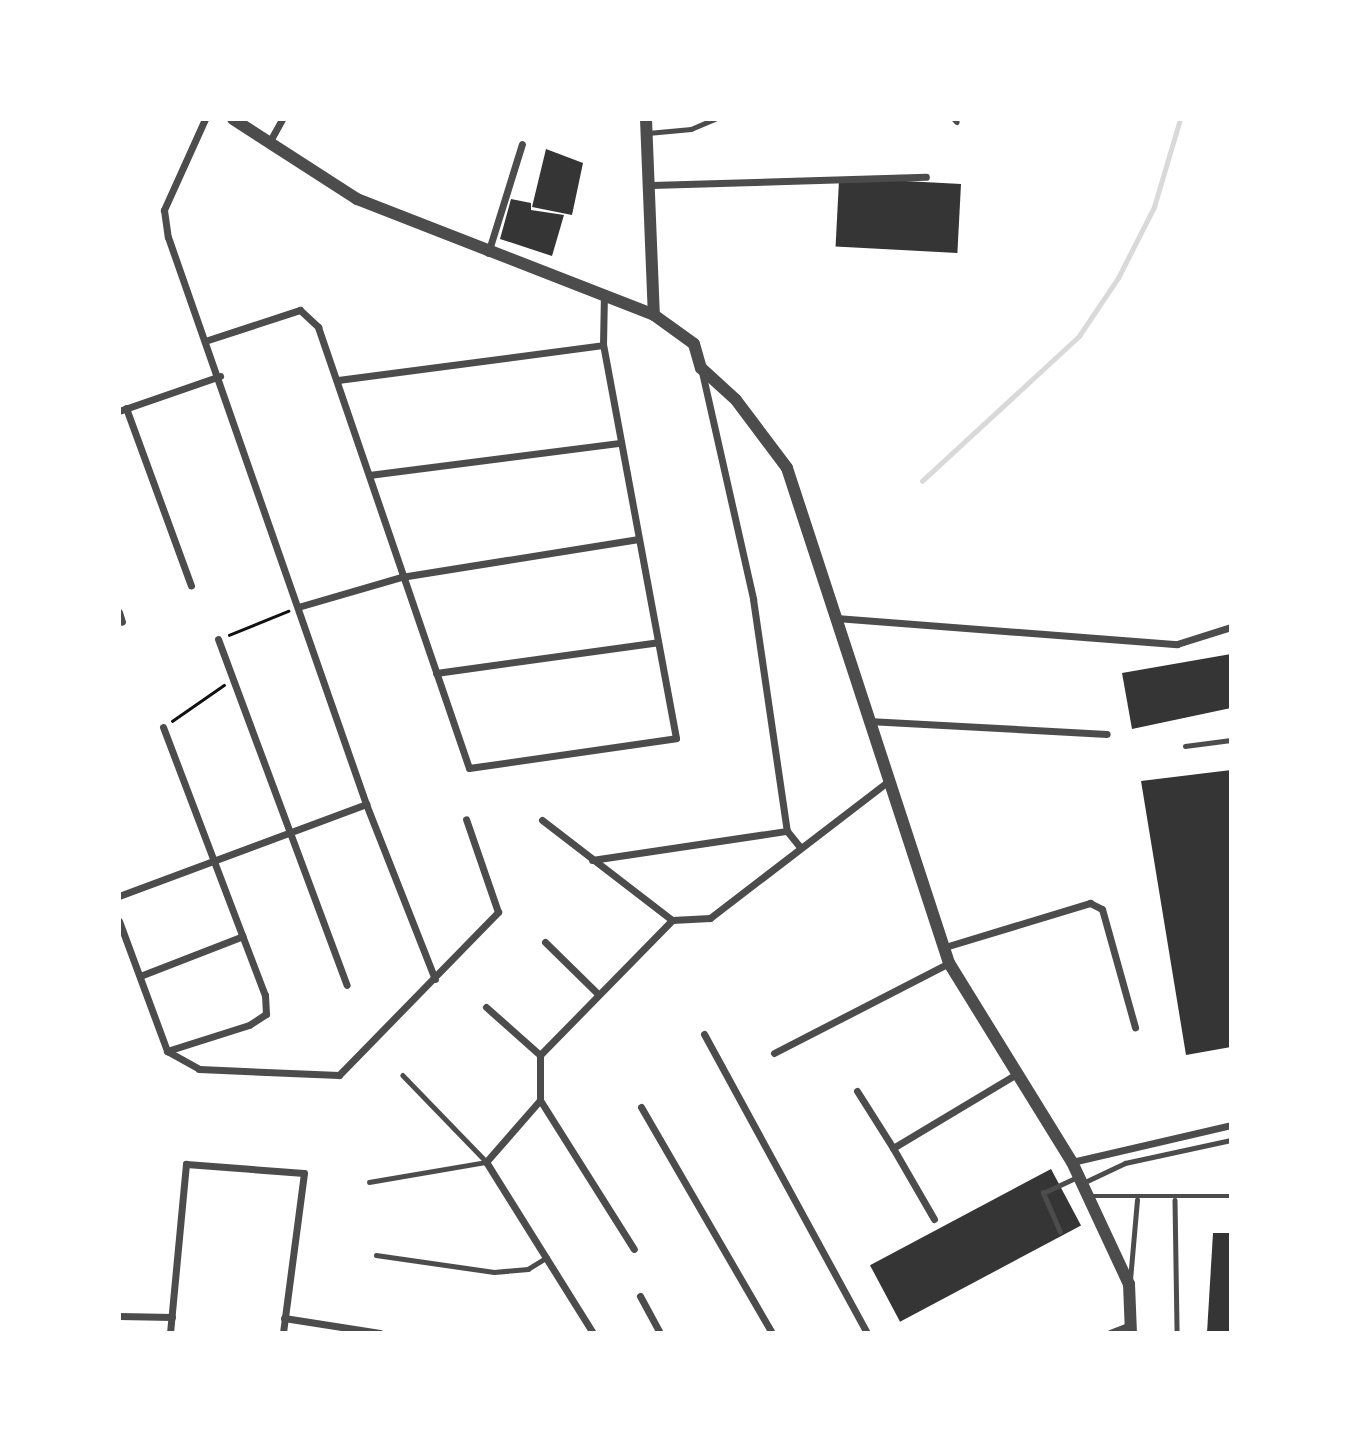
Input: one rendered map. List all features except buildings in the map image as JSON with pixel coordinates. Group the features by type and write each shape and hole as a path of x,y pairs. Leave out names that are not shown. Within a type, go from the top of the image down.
{"street":[{"path":"205,119 164,210 366,804 435,979"},
{"path":"233,119 357,199 488,253 604,291 654,315 694,344 753,599 788,831 799,846"},
{"path":"270,141 282,119"},
{"path":"646,119 651,185 654,315"},
{"path":"488,253 522,144"},
{"path":"651,185 926,177"},
{"path":"208,340 300,310 318,327 338,380 401,577 469,768 676,738 603,345 604,291"},
{"path":"338,380 603,345"},
{"path":"701,368 736,400 787,468 832,617 949,963 1015,1075 1072,1162 1129,1284 1131,1329 1110,1333"},
{"path":"191,586 122,409 220,376"},
{"path":"369,475 620,443"},
{"path":"298,607 401,577 638,539"},
{"path":"119,612 122,622"},
{"path":"832,617 1177,644 1231,627"},
{"path":"218,639 347,985"},
{"path":"436,673 658,642"},
{"path":"867,721 1107,734"},
{"path":"163,727 243,936 266,1014 249,1025 167,1051"},
{"path":"542,820 672,920 710,918 799,846 887,782"},
{"path":"119,896 366,804"},
{"path":"119,921 167,1051 199,1069 340,1075 498,912 466,819"},
{"path":"592,860 788,831"},
{"path":"945,947 1090,903 1102,909 1135,1027"},
{"path":"634,1250 540,1100 540,1055 672,920"},
{"path":"140,976 243,936"},
{"path":"545,942 598,994"},
{"path":"774,1052 949,963"},
{"path":"486,1007 540,1055"},
{"path":"704,1034 867,1333"},
{"path":"893,1148 1015,1075"},
{"path":"857,1091 934,1219"},
{"path":"540,1100 486,1162 548,1257 593,1333"},
{"path":"640,1107 772,1333"},
{"path":"1072,1162 1231,1125"},
{"path":"170,1333 186,1164 304,1173 283,1333"},
{"path":"640,1296 660,1333"},
{"path":"119,1316 172,1317"},
{"path":"284,1318 380,1333"}],"lane":[{"path":"647,133 691,129 715,119"},
{"path":"1185,746 1231,740"},
{"path":"403,1076 486,1162"},
{"path":"1060,1232 1042,1194 1125,1163 1231,1140"},
{"path":"369,1182 486,1162"},
{"path":"1088,1196 1111,1193 1137,1199 1175,1200 1231,1196"},
{"path":"1129,1284 1137,1258 1137,1199"},
{"path":"1175,1200 1177,1333"},
{"path":"376,1255 494,1272 528,1269 548,1257"}],"path":[{"path":"218,639 298,607"},
{"path":"163,727 233,680"}],"waterway":[{"path":"922,481 1079,336 1118,278 1154,207 1180,119"}]}
